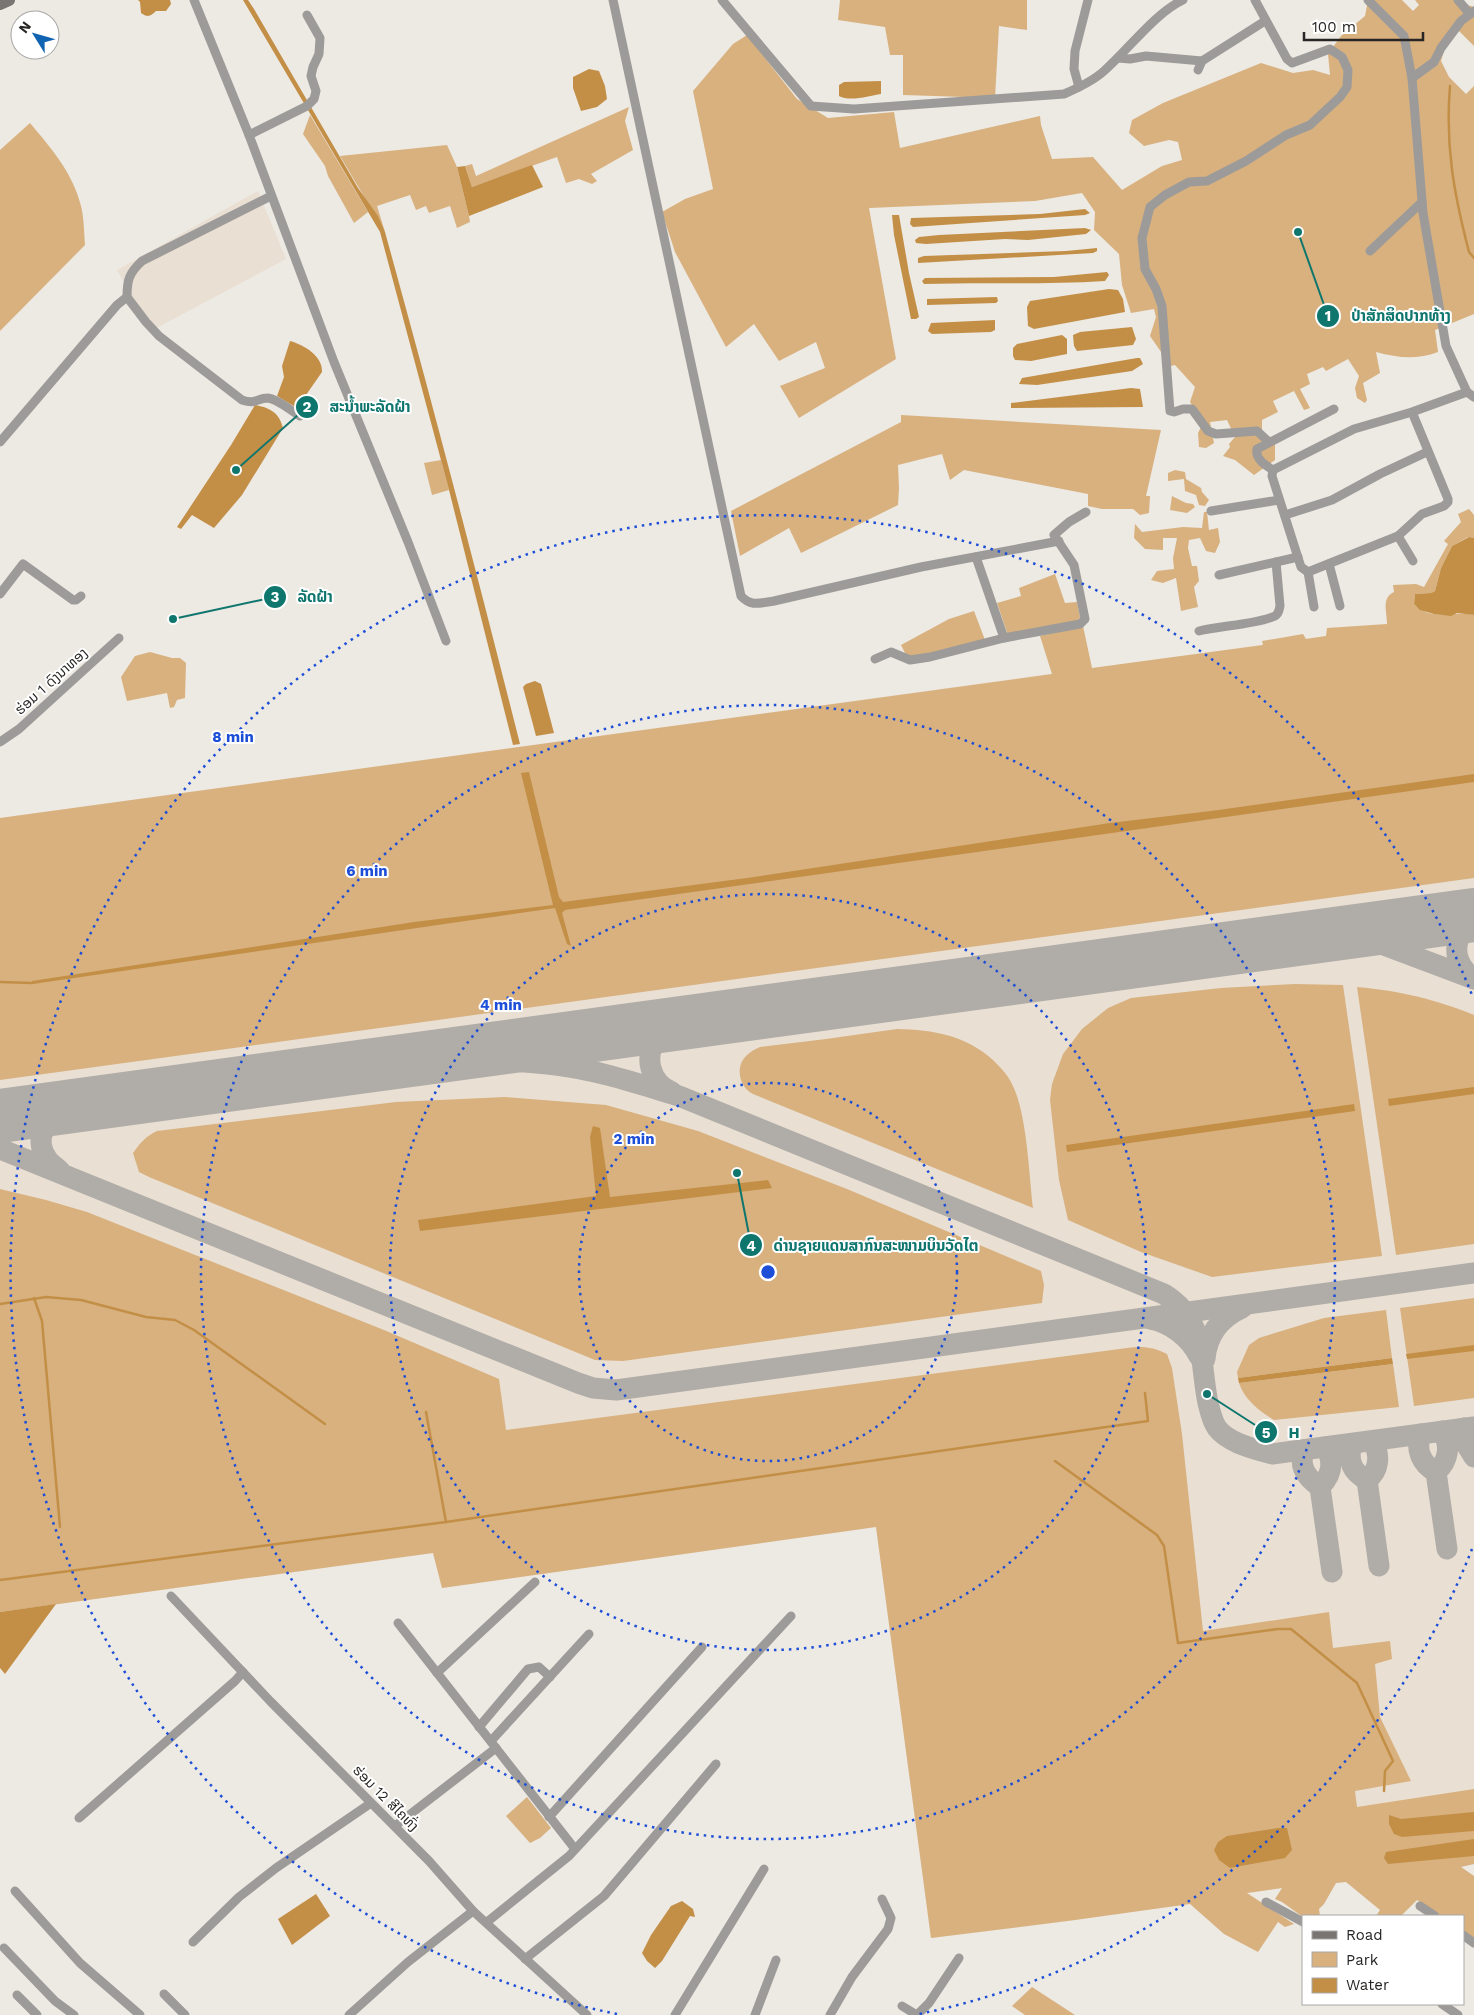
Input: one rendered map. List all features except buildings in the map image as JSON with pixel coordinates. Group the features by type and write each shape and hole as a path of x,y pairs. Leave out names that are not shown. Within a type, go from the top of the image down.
{"main road":[{"path":"0,4 9,0"}],"street":[{"path":"194,0 249,135 334,362 446,641"},
{"path":"613,0 741,596 746,602 752,604 774,601 858,581 1059,541"},
{"path":"722,0 787,76 806,102 816,108 854,109 930,102 1044,97 1064,94 1102,73 1158,18 1174,4 1183,0"},
{"path":"1079,87 1074,68 1075,51 1088,0"},
{"path":"1255,0 1287,60 1292,63 1330,49 1342,57 1348,70 1347,87 1340,97 1310,125 1286,135 1246,161 1207,181 1189,182 1165,195 1150,207 1142,238 1145,269 1156,289 1162,306 1170,411 1174,412 1183,408 1192,409 1208,431 1216,434 1257,431 1269,442"},
{"path":"1273,470 1354,429 1471,394 1446,346 1422,202 1412,78 1404,36 1368,0"},
{"path":"1412,78 1434,62 1441,48 1461,21 1472,13 1458,0"},
{"path":"249,135 307,106 314,99 316,91 311,76 319,54 320,38 306,15"},
{"path":"1118,58 1130,59 1146,56 1202,60 1265,21"},
{"path":"1198,70 1202,60"},
{"path":"271,196 142,262 132,271 127,285 128,297 159,336 242,400 252,404 267,398 274,400 300,416"},
{"path":"1370,250 1422,202"},
{"path":"0,442 117,305 128,297"},
{"path":"1273,470 1260,461 1256,453 1257,449 1334,409"},
{"path":"1308,572 1398,536 1422,514 1444,506 1448,502 1412,412"},
{"path":"1285,515 1332,500 1380,474 1427,452"},
{"path":"1273,470 1272,476 1301,567 1308,572 1314,607"},
{"path":"1211,511 1279,500"},
{"path":"875,659 891,652 910,660 930,657 1004,638 1080,624 1085,619 1074,565 1054,535 1069,522 1086,512"},
{"path":"1398,536 1413,561"},
{"path":"976,557 1004,638"},
{"path":"1218,575 1298,557"},
{"path":"1199,631 1275,616 1279,612 1280,606 1276,562"},
{"path":"0,594 23,564 73,600 81,596"},
{"path":"1329,564 1340,606"},
{"name":"ຮ່ອມ 1 ດົງນາທອງ","path":"0,742 19,729 119,638"},
{"path":"437,1673 535,1582"},
{"name":"ຮ່ອມ 12 ສີໄຄທົ່ງ","path":"171,1596 395,1826 473,1912 487,1922 587,2015"},
{"path":"487,1922 575,1849 790,1616"},
{"path":"398,1623 575,1849"},
{"path":"395,1826 493,1745 589,1634"},
{"path":"550,1817 702,1647"},
{"path":"479,1727 528,1669 539,1667 550,1677"},
{"path":"79,1818 243,1672"},
{"path":"525,1959 604,1896 716,1764"},
{"path":"193,1942 239,1897 371,1803"},
{"path":"675,2015 764,1869"},
{"path":"15,1891 80,1963 140,2015"},
{"path":"830,2015 852,1977 888,1929 891,1918 882,1899"},
{"path":"1266,1902 1302,1921"},
{"path":"1420,1906 1434,1915"},
{"path":"349,2015 408,1962 473,1912"},
{"path":"4,1948 55,2001 74,2015"},
{"path":"902,2006 917,2015 928,2003 959,1958"},
{"path":"755,2015 776,1960"},
{"path":"164,1994 185,2015"},
{"path":"17,1995 37,2015"},
{"path":"1443,2005 1458,2015"}],"shaded area":[{"path":"258,191 286,259 151,331 117,270"},
{"path":"1474,632 1474,1864 1282,1888 1075,1920 931,1938 876,1527 442,1588 433,1553 0,1612 0,818 1326,636"}],"green space":[{"path":"840,0 1027,0 1027,30 999,26 995,98 903,95 903,55 890,55 885,27 838,20"},
{"path":"1368,0 1402,0 1413,11 1419,5 1415,0 1461,0 1464,4 1474,7 1474,46 1457,29 1446,44 1441,61 1449,77 1466,94 1474,86 1474,314 1435,330 1438,352 1407,357 1376,352 1380,373 1363,383 1367,400 1365,403 1357,398 1355,388 1359,376 1348,359 1326,371 1323,367 1307,374 1310,384 1300,389 1310,408 1304,410 1294,391 1273,401 1278,412 1262,420 1262,440 1275,444 1275,460 1254,475 1235,460 1223,456 1235,437 1227,420 1210,422 1214,443 1206,448 1199,447 1198,433 1203,423 1190,402 1195,387 1175,365 1167,367 1166,359 1150,336 1156,317 1154,309 1131,313 1122,285 1119,254 1094,230 1095,212 1082,193 1035,201 869,208 896,359 799,418 780,386 825,368 816,342 779,361 754,324 726,347 675,252 662,212 685,199 713,189 693,91 733,44 747,35 797,99 828,118 894,112 900,148 1040,116 1052,159 1093,157 1122,190 1162,166 1182,160 1178,142 1169,140 1144,146 1129,133 1132,120 1163,103 1261,63 1293,73 1313,70 1330,75 1328,54 1341,36 1365,16"},
{"path":"629,107 625,121 633,150 591,174 597,181 592,184 579,179 566,183 557,157 472,187 465,166 472,164 476,176"},
{"path":"310,115 368,212 354,223 328,176 325,166 303,134"},
{"path":"30,123 46,142 73,183 82,211 85,245 0,331 0,150"},
{"path":"447,145 457,167 470,222 457,228 450,206 429,213 426,206 416,210 410,195 377,206 385,232 340,156"},
{"path":"901,415 1161,430 1146,496 1150,496 1149,513 1140,515 1133,509 1102,509 1088,506 1088,494 964,470 950,480 942,454 898,465 898,505 801,553 789,528 740,556 731,511 901,422"},
{"path":"441,460 449,490 432,495 424,463"},
{"path":"1175,470 1185,472 1186,479 1201,488 1209,500 1205,506 1199,505 1196,495 1185,491 1184,479 1168,481 1168,473"},
{"path":"1172,496 1186,503 1193,504 1195,507 1187,513 1170,510"},
{"path":"1469,509 1474,515 1474,538 1468,537 1452,546 1441,568 1435,591 1415,594 1414,604 1428,613 1474,615 1474,878 0,1080 0,818 1052,674 1040,636 1083,626 1092,668 1263,645 1262,641 1303,634 1306,639 1326,636 1327,628 1387,624 1386,602 1387,598 1394,592 1393,585 1416,584 1424,587 1448,544 1444,541 1461,522 1458,514"},
{"path":"1204,512 1207,512 1209,530 1218,528 1220,542 1215,553 1206,551 1200,538 1189,540 1188,548 1192,566 1197,566 1199,581 1194,587 1198,607 1181,611 1176,578 1163,583 1151,580 1157,571 1174,569 1173,558 1177,538 1163,538 1163,550 1145,549 1134,538 1135,524 1142,532 1183,527 1202,528"},
{"path":"1055,574 1065,603 1077,602 1080,617 1077,621 1008,635 997,603 1021,596 1019,588"},
{"path":"974,611 985,640 914,657 906,655 901,645 949,619"},
{"path":"150,652 172,658 180,658 186,663 185,698 177,700 174,707 170,708 167,693 127,701 121,677 135,656"},
{"path":"1295,984 1343,985 1382,1256 1212,1277 1141,1252 1068,1220 1059,1180 1050,1100 1052,1084 1063,1054 1082,1029 1108,1008 1131,998 1221,988"},
{"path":"1357,987 1417,996 1474,1015 1474,1244 1396,1255"},
{"path":"897,1029 924,1031 960,1039 993,1060 1006,1074 1017,1096 1021,1111 1027,1144 1033,1208 753,1094 744,1087 740,1076 740,1066 746,1056 760,1047"},
{"path":"505,1097 606,1105 698,1131 847,1189 1041,1271 1044,1285 1042,1303 623,1361 595,1360 149,1177 139,1172 133,1153 144,1140 157,1131 396,1102"},
{"path":"0,1189 87,1212 384,1330 499,1379 506,1430 1127,1348 1138,1347 1157,1350 1167,1354 1172,1368 1182,1434 1203,1631 1329,1612 1333,1648 1390,1641 1392,1659 1375,1664 1380,1717 1411,1781 1355,1791 1357,1807 1474,1789 1474,1864 1461,1867 1474,1876 1474,1938 1464,1931 1464,1915 1440,1915 1417,1900 1402,1915 1377,1915 1380,1910 1346,1882 1336,1883 1319,1909 1320,1915 1302,1916 1275,1899 1282,1888 1247,1893 1294,1924 1285,1927 1278,1922 1258,1952 1224,1934 1190,1904 931,1938 876,1527 442,1588 433,1553 0,1612"},
{"path":"1474,1298 1474,1398 1414,1406 1400,1308"},
{"path":"1386,1310 1392,1358 1238,1378 1237,1372 1249,1345 1259,1338 1324,1318"},
{"path":"1393,1364 1399,1407 1274,1420 1253,1404 1241,1389 1239,1383"},
{"path":"527,1797 551,1828 540,1838 530,1843 506,1816"},
{"path":"1032,1987 1075,2015 1025,2015 1012,2006"}],"water":[{"path":"138,0 170,0 171,4 166,11 156,11 148,16 141,13"},
{"path":"243,0 248,0 254,9 358,188 378,216 385,232 520,744 513,745 449,490 380,232"},
{"path":"589,69 599,71 605,86 607,99 597,107 581,111 573,88 573,77"},
{"path":"881,81 881,94 854,99 839,96 839,85 844,82"},
{"path":"532,165 543,187 469,216 457,167 465,166 472,187"},
{"path":"1085,209 1090,213 1085,215 913,227 910,224 911,218 1040,214"},
{"path":"892,215 899,215 919,317 916,319 911,319 894,235"},
{"path":"1085,228 1091,230 1086,234 1028,240 1005,239 926,244 916,243 915,240 919,237 939,235"},
{"path":"1097,248 1097,251 1093,253 918,263 918,258 924,256 1066,251"},
{"path":"1107,272 1109,275 1105,281 924,284 922,281 925,278 1054,277"},
{"path":"1109,289 1118,290 1123,299 1125,312 1034,329 1028,326 1027,307 1030,301"},
{"path":"997,297 998,301 996,303 927,305 927,299"},
{"path":"995,320 995,330 991,332 932,334 928,331 931,323"},
{"path":"1132,327 1136,339 1133,345 1077,351 1074,346 1073,335 1080,332"},
{"path":"1062,335 1067,339 1067,354 1031,361 1015,360 1013,356 1013,348 1017,344"},
{"path":"290,341 312,352 319,361 322,372 297,408 277,396 284,377 282,366"},
{"path":"1140,358 1143,364 1132,371 1037,385 1019,384 1022,378"},
{"path":"1131,388 1140,389 1143,407 1011,408 1011,403"},
{"path":"255,405 276,414 283,428 242,495 214,528 192,515 181,529 177,527 231,445"},
{"path":"1469,537 1474,538 1474,615 1457,613 1451,616 1420,610 1414,604 1415,594 1435,591 1441,568 1452,546"},
{"path":"535,681 541,684 554,733 536,736 523,687"},
{"path":"529,772 559,897 563,902 747,878 1110,823 1211,811 1474,774 1474,782 565,910 562,913 571,946 567,944 555,908 33,984 32,981 414,922 553,905 521,773"},
{"path":"1474,1087 1474,1094 1389,1106 1388,1099"},
{"path":"1354,1104 1355,1111 1067,1152 1066,1145"},
{"path":"593,1126 600,1128 610,1197 768,1180 772,1188 420,1231 418,1220 596,1196 590,1137"},
{"path":"1474,1345 1474,1351 1407,1359 1406,1354"},
{"path":"1392,1358 1393,1364 1239,1383 1238,1378"},
{"path":"56,1604 5,1674 0,1668 0,1612"},
{"path":"1474,1812 1474,1831 1402,1837 1394,1834 1389,1824 1389,1815 1401,1819"},
{"path":"1287,1828 1292,1850 1285,1858 1230,1868 1219,1860 1214,1850 1218,1842 1227,1836"},
{"path":"1474,1839 1474,1856 1388,1864 1384,1858 1386,1852"},
{"path":"316,1894 330,1916 292,1945 278,1919"},
{"path":"682,1901 693,1909 695,1917 690,1916 662,1961 655,1968 642,1953 651,1935 671,1906"}],"waterway":[{"path":"1450,86 1449,129 1452,170 1469,252 1474,258"},
{"path":"0,982 32,983"},
{"path":"0,1304 46,1297 81,1300 146,1317 175,1320 194,1330 325,1424"},
{"path":"34,1298 42,1321 60,1527"},
{"path":"0,1580 446,1522 1148,1421 1145,1393"},
{"path":"426,1412 446,1522"},
{"path":"1055,1461 1157,1535 1164,1546 1178,1643 1278,1629 1291,1629 1357,1683 1393,1761 1385,1771 1384,1791"}],"taxiway":[{"path":"1474,918 1461,933 1457,949 1461,965 1474,979"},
{"path":"1329,935 1381,944 1474,979"},
{"path":"672,1092 664,1088 654,1075 651,1068 651,1052 654,1043 661,1034 683,1023"},
{"path":"412,1060 484,1060 572,1067 634,1082 679,1096 1164,1294 1188,1316 1194,1329 1199,1342 1208,1403 1215,1425 1228,1438 1250,1448 1272,1454 1474,1427"},
{"path":"60,1171 49,1161 43,1151 42,1135 45,1127 56,1114 72,1106"},
{"path":"0,1149 578,1383 593,1388 616,1390 1474,1273"},
{"path":"1205,1359 1206,1350 1216,1328 1227,1317 1242,1308"},
{"path":"1150,1319 1172,1327 1179,1332 1199,1356"},
{"path":"1464,1428 1466,1444 1474,1457"},
{"path":"1442,1431 1447,1442 1447,1453 1444,1463 1436,1472 1447,1549"},
{"path":"1421,1434 1419,1451 1426,1465 1436,1472"},
{"path":"1373,1441 1378,1462 1374,1472 1367,1480 1379,1566"},
{"path":"1352,1444 1350,1456 1354,1470 1367,1480"},
{"path":"1326,1447 1331,1463 1327,1478 1320,1487 1332,1572"},
{"path":"1304,1450 1302,1462 1305,1472 1320,1487"}],"runway":[{"path":"0,1116 1474,915"}],"place":[{"name":"ປ່າສັກສິດປາກທ້າງ","path":"1298,232"},
{"name":"ສະນ້ຳພະລັດຝ້າ","path":"236,470"},
{"name":"ລັດຝ້າ","path":"173,619"},
{"name":"ດ່ານຊາຍແດນສາກົນສະໜາມບິນວັດໄຕ","path":"737,1173"},
{"name":"H","path":"1207,1394"}]}
